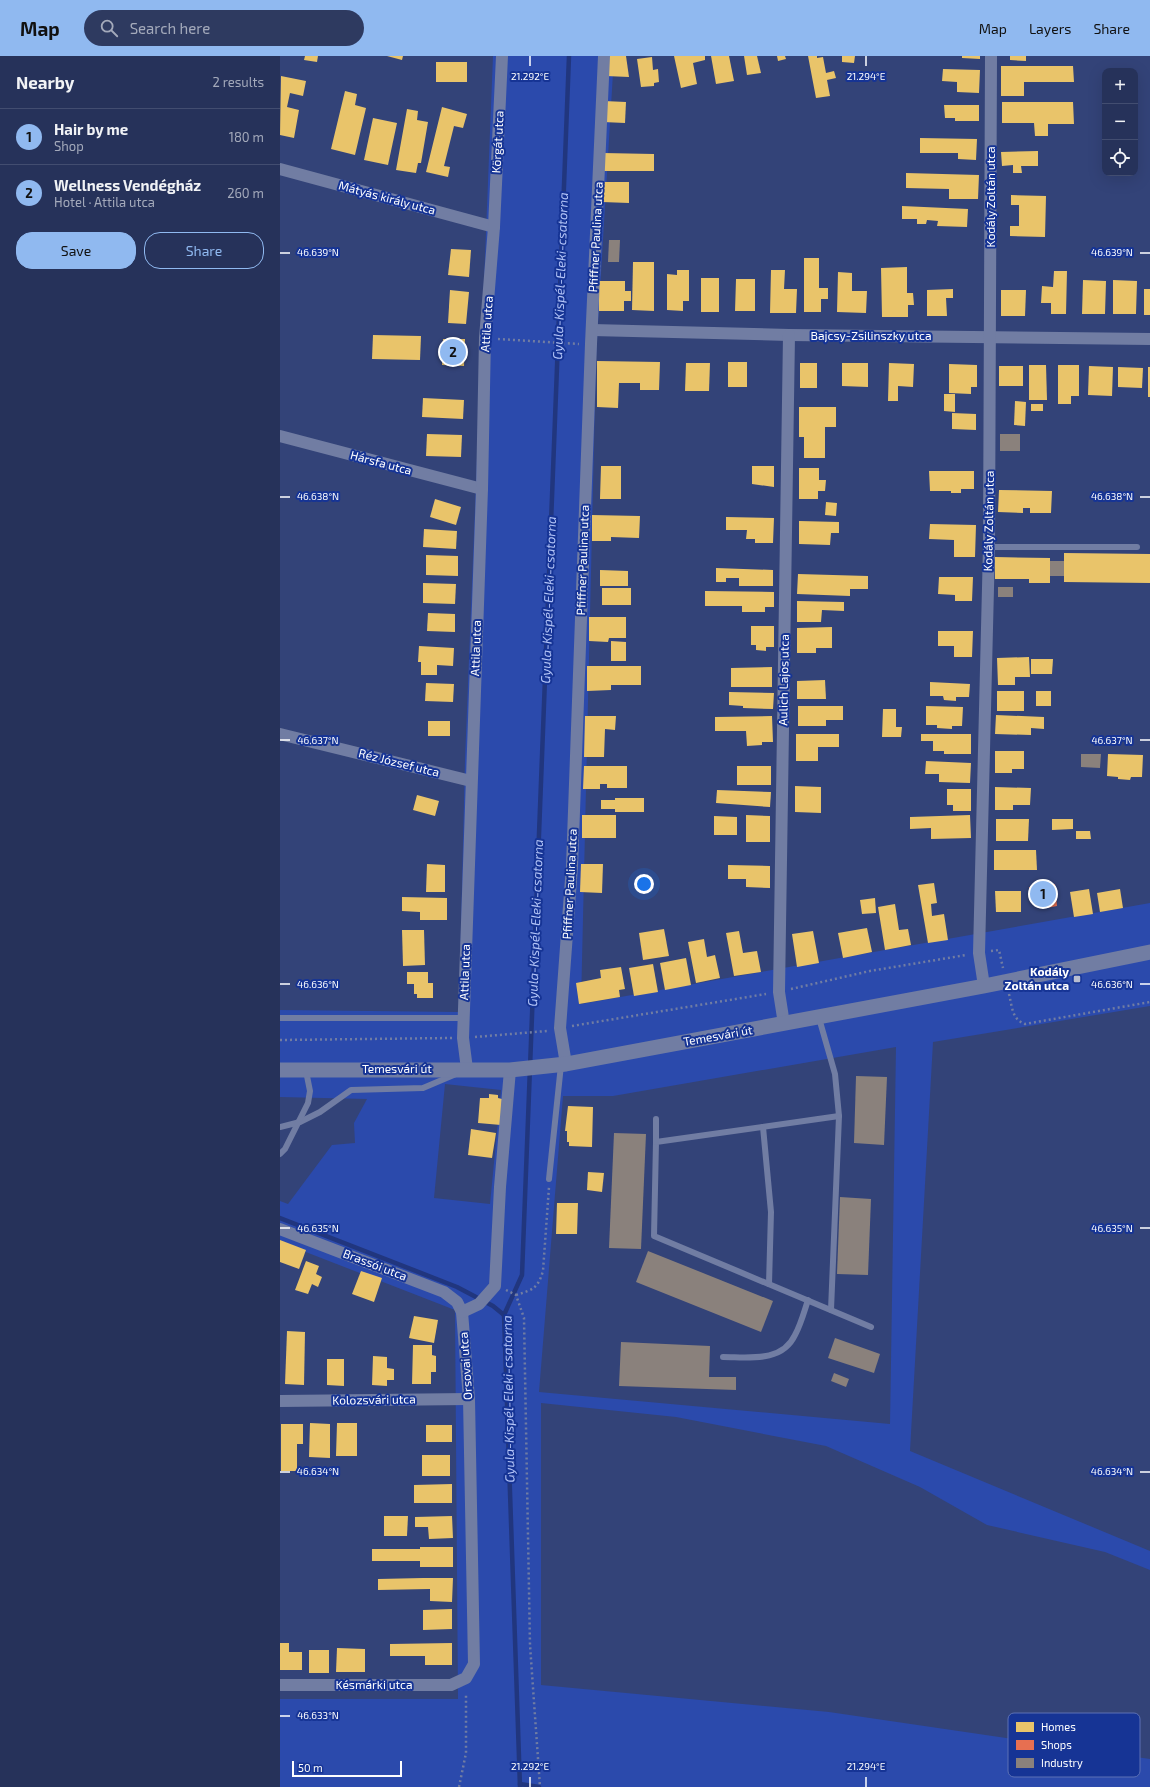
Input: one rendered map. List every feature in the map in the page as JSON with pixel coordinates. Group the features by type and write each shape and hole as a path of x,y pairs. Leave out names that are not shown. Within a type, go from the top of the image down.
{"street":[{"name":"Körgát utca","path":"494,227 502,56"},
{"name":"Pfiffner Paulina utca","path":"558,1065 572,866 604,56"},
{"name":"Kodály Zoltán utca","path":"984,986 979,953 989,547 991,56"},
{"name":"Mátyás király utca","path":"280,169 494,227"},
{"name":"Attila utca","path":"468,1069 463,1038 482,489 485,338 494,227"},
{"name":"Bajcsy-Zsilinszky utca","path":"592,330 789,335 1150,338"},
{"name":"Aulich Lajos utca","path":"784,1024 779,992 789,335"},
{"name":"Hársfa utca","path":"280,436 482,489"},
{"name":"Réz József utca","path":"280,734 471,781"},
{"name":"Temesvári út","path":"280,1070 514,1069 558,1065 819,1018 1150,952"},
{"path":"462,1312 483,1300 495,1286 500,1187 514,1069"},
{"name":"Brassói utca","path":"280,1229 444,1292 457,1302 462,1312"},
{"name":"Orsovai utca","path":"462,1312 469,1399 474,1664 466,1678"},
{"name":"Kolozsvári utca","path":"280,1401 469,1399"},
{"name":"Késmárki utca","path":"280,1686 451,1685 466,1678"}],"lane":[{"path":"989,547 1137,547"},
{"path":"280,1018 464,1018"},
{"path":"819,1018 835,1074 839,1116 831,1310"},
{"path":"549,1179 558,1065"},
{"path":"280,1127 300,1122 320,1112 351,1090 424,1088 468,1069"},
{"path":"280,1154 285,1149 300,1122 308,1103 310,1091 306,1070"},
{"path":"656,1142 839,1116"},
{"path":"656,1118 654,1236 871,1327"},
{"path":"763,1127 771,1212 769,1284"},
{"path":"723,1357 762,1358 783,1350 795,1336 808,1300"}],"path":[{"path":"485,338 576,344"},
{"path":"280,1040 463,1038 520,1032 540,1032"},
{"path":"511,1292 515,1294 528,1292 539,1283 543,1271 549,1179"},
{"path":"515,1294 524,1318 530,1646 540,1787"},
{"path":"459,1787 466,1753 466,1678"}],"shaded area":[{"path":"493,56 614,56 596,357 581,1004 1150,903 1150,1006 933,1042 910,1451 1150,1551 1150,1570 1105,1552 987,1525 920,1487 826,1446 676,1417 541,1403 541,1685 829,1712 1008,1738 1008,1777 1140,1777 1140,1758 1150,1759 1150,1787 280,1787 280,1699 458,1699 455,1310 280,1242 280,1201 288,1204 332,1145 355,1143 354,1123 367,1099 280,1097 280,1010 459,1012 465,759","holes":["896,1047 890,1424 539,1392 563,1096 613,1096","445,1084 501,1090 490,1204 434,1198"]}],"building: Homes":[{"path":"305,56 318,56 317,62 304,60"},
{"path":"387,56 403,56 402,60"},
{"path":"606,56 626,56 629,77 606,76"},
{"path":"674,56 705,56 705,60 693,63 697,84 681,88"},
{"path":"711,56 729,56 734,81 716,84"},
{"path":"744,56 757,56 761,73 747,75"},
{"path":"777,56 785,56 786,59 778,61"},
{"path":"808,56 817,56 817,58 823,57 826,73 834,71 836,78 827,80 830,96 816,98"},
{"path":"842,56 855,56 854,63 842,62"},
{"path":"962,56 980,56 980,59 962,58"},
{"path":"1010,56 1026,56 1026,61 1010,60"},
{"path":"652,57 653,70 658,69 659,82 654,83 654,86 641,87 637,59"},
{"path":"436,62 467,62 467,82 436,82"},
{"path":"1001,66 1073,66 1074,82 1024,82 1024,96 1001,96"},
{"path":"943,69 980,70 979,93 957,92 957,82 942,81"},
{"path":"281,76 306,81 303,96 290,93 287,107 299,110 294,138 280,135"},
{"path":"345,91 357,94 355,105 366,108 355,155 331,149"},
{"path":"604,101 626,102 625,123 603,122"},
{"path":"1002,102 1073,102 1074,124 1048,124 1048,136 1035,136 1034,123 1002,123"},
{"path":"944,105 979,105 979,121 955,121 955,118 945,118"},
{"path":"442,107 467,114 463,128 454,126 444,166 450,167 448,177 426,172"},
{"path":"407,109 418,111 417,120 428,122 421,163 418,163 416,173 396,170"},
{"path":"373,118 397,123 388,165 364,160"},
{"path":"920,138 977,139 976,160 958,159 958,153 920,153"},
{"path":"1038,151 1038,166 1021,166 1022,173 1013,173 1013,165 1002,166 1001,152"},
{"path":"603,153 654,154 654,171 602,171"},
{"path":"906,173 979,175 978,199 949,199 949,189 906,188"},
{"path":"603,182 629,182 629,203 602,202"},
{"path":"1011,195 1046,196 1045,237 1010,236 1010,226 1019,226 1019,205 1011,205"},
{"path":"902,206 968,209 967,227 937,226 938,221 927,220 926,224 917,224 917,219 902,219"},
{"path":"451,249 471,250 469,277 448,275"},
{"path":"804,258 819,258 819,288 828,288 828,299 821,299 821,312 804,312"},
{"path":"633,262 654,262 654,311 632,310"},
{"path":"907,267 907,293 913,293 914,305 908,305 908,317 882,317 881,268"},
{"path":"677,270 689,270 689,301 683,301 683,311 667,310 667,274 677,275"},
{"path":"771,270 785,270 784,289 797,289 796,313 770,313"},
{"path":"1054,271 1067,271 1066,314 1051,314 1051,303 1041,303 1042,286 1053,287"},
{"path":"838,272 852,273 852,291 867,291 866,313 837,312"},
{"path":"701,278 719,278 719,312 701,312"},
{"path":"736,279 755,279 755,311 735,311"},
{"path":"1083,280 1106,281 1105,314 1082,314"},
{"path":"1113,280 1137,281 1136,314 1113,314"},
{"path":"599,281 625,281 625,291 631,291 631,301 624,301 624,311 599,311"},
{"path":"953,289 953,298 946,298 947,316 927,316 927,290"},
{"path":"1144,289 1150,289 1150,315 1144,315"},
{"path":"450,290 469,292 466,324 448,323"},
{"path":"1001,290 1026,290 1025,316 1001,316"},
{"path":"373,335 421,336 420,360 372,359"},
{"path":"443,339 465,339 464,366 442,365"},
{"path":"597,361 660,362 659,390 640,390 640,383 619,383 618,408 597,407"},
{"path":"728,362 747,362 747,387 728,387"},
{"path":"686,363 710,363 709,391 685,391"},
{"path":"800,363 817,363 817,388 800,388"},
{"path":"842,363 868,363 868,387 842,386"},
{"path":"889,363 914,364 913,387 898,386 898,401 888,401"},
{"path":"949,364 977,365 977,387 971,387 971,394 949,393"},
{"path":"1029,365 1046,365 1047,400 1029,400"},
{"path":"1058,365 1079,365 1079,396 1071,396 1071,404 1058,404"},
{"path":"999,366 1023,366 1023,386 999,386"},
{"path":"1089,366 1113,367 1112,396 1088,395"},
{"path":"1118,367 1143,368 1142,388 1118,387"},
{"path":"1148,367 1150,367 1150,397 1148,397"},
{"path":"944,394 955,394 955,412 944,411"},
{"path":"423,398 464,400 463,419 422,417"},
{"path":"1015,401 1026,402 1025,426 1014,425"},
{"path":"1031,404 1043,404 1043,411 1031,411"},
{"path":"799,407 836,407 836,427 825,427 825,458 804,458 804,437 799,437"},
{"path":"952,413 976,414 976,430 952,429"},
{"path":"427,434 462,435 461,457 426,456"},
{"path":"601,466 621,466 621,499 600,499"},
{"path":"752,466 774,466 774,487 752,484"},
{"path":"799,468 819,468 819,480 826,480 825,491 818,491 818,499 799,499"},
{"path":"929,471 974,471 974,489 961,489 961,493 951,493 951,491 930,491"},
{"path":"999,490 1052,491 1051,513 1030,513 1030,508 1023,508 1023,513 998,512"},
{"path":"435,499 461,507 456,525 430,517"},
{"path":"826,502 837,503 836,516 825,515"},
{"path":"592,515 640,516 639,538 611,537 611,541 592,541"},
{"path":"726,517 774,518 773,543 755,543 755,539 746,539 747,530 726,530"},
{"path":"799,521 839,522 839,533 831,533 830,545 799,544"},
{"path":"930,524 976,525 975,557 954,557 954,540 929,539"},
{"path":"424,529 457,531 456,549 423,547"},
{"path":"1064,553 1150,554 1150,583 1064,582"},
{"path":"426,555 458,556 458,576 426,575"},
{"path":"995,557 1050,558 1050,583 1029,583 1029,579 995,579"},
{"path":"716,568 773,570 773,586 739,586 739,578 726,578 726,582 716,582"},
{"path":"600,570 628,571 628,586 600,586"},
{"path":"798,574 868,576 868,589 850,589 850,596 797,594"},
{"path":"939,577 973,577 972,601 955,601 955,595 938,594"},
{"path":"423,583 456,584 455,604 423,603"},
{"path":"602,588 631,588 631,605 602,605"},
{"path":"705,591 774,592 774,607 765,607 765,612 742,612 742,606 705,606"},
{"path":"797,601 844,602 844,611 822,610 821,622 797,622"},
{"path":"428,613 455,614 455,632 427,631"},
{"path":"589,617 626,617 626,638 609,638 608,642 589,641"},
{"path":"751,626 774,626 774,647 766,647 766,651 756,650 756,645 751,645"},
{"path":"832,627 832,648 816,648 816,653 797,653 797,628"},
{"path":"938,631 973,631 972,657 954,657 954,646 938,646"},
{"path":"611,641 626,642 626,661 611,661"},
{"path":"419,646 454,648 453,666 437,665 437,675 421,675 421,662 418,662"},
{"path":"1029,657 1030,677 1015,677 1015,685 998,685 997,658"},
{"path":"1031,659 1053,659 1052,674 1031,674"},
{"path":"587,666 641,666 641,685 611,685 611,690 587,691"},
{"path":"772,667 772,687 731,687 731,668"},
{"path":"825,680 826,699 797,699 797,681"},
{"path":"930,682 970,684 969,697 956,697 956,701 944,700 943,696 930,696"},
{"path":"426,683 454,684 453,702 425,701"},
{"path":"997,691 1024,691 1024,711 997,711"},
{"path":"1036,691 1051,691 1051,706 1036,706"},
{"path":"729,692 774,693 773,709 743,708 743,706 729,705"},
{"path":"798,706 843,706 843,720 826,720 826,726 798,726"},
{"path":"926,706 963,707 962,726 952,726 952,729 937,728 937,725 926,725"},
{"path":"883,709 896,709 896,727 902,727 901,737 882,737"},
{"path":"996,715 1044,717 1044,729 1031,728 1031,735 995,734"},
{"path":"585,716 616,716 615,730 605,729 604,757 584,757"},
{"path":"772,716 773,742 762,742 762,745 747,746 746,731 715,731 715,717"},
{"path":"428,721 450,721 450,736 428,736"},
{"path":"796,734 839,734 839,747 818,747 818,761 796,761"},
{"path":"921,734 971,734 971,754 944,754 944,751 933,751 933,741 921,741"},
{"path":"995,751 1024,751 1024,769 1012,769 1012,773 995,773"},
{"path":"1108,754 1143,755 1142,777 1131,777 1130,780 1107,776"},
{"path":"926,761 971,763 970,783 939,782 939,774 925,774"},
{"path":"584,766 627,766 627,788 607,788 607,784 600,784 600,789 583,789"},
{"path":"737,766 771,766 771,785 737,785"},
{"path":"795,786 821,787 821,813 795,812"},
{"path":"995,787 1031,788 1030,805 1013,805 1013,810 995,810"},
{"path":"947,789 971,789 971,811 953,811 953,805 947,805"},
{"path":"717,790 771,792 770,807 716,803"},
{"path":"417,795 439,801 435,816 413,810"},
{"path":"615,798 644,798 644,812 615,812 615,809 601,809 601,800 615,800"},
{"path":"582,815 616,815 616,838 582,838"},
{"path":"746,815 770,816 770,842 746,842"},
{"path":"970,815 971,838 931,839 931,828 910,829 910,817"},
{"path":"714,816 737,817 737,835 714,835"},
{"path":"996,819 1029,819 1028,841 996,841"},
{"path":"1052,819 1073,819 1073,829 1052,830"},
{"path":"1076,831 1090,831 1091,839 1076,839"},
{"path":"994,850 1036,850 1037,870 994,870"},
{"path":"427,864 445,865 445,892 426,892"},
{"path":"581,864 603,864 602,893 580,892"},
{"path":"728,865 770,866 770,888 746,887 746,879 728,879"},
{"path":"934,883 937,903 931,904 932,916 944,914 948,940 928,943 918,885"},
{"path":"1089,889 1093,914 1074,917 1070,892"},
{"path":"1120,889 1123,908 1100,912 1097,893"},
{"path":"995,891 1021,891 1021,912 996,912"},
{"path":"402,897 447,898 447,920 420,920 420,912 402,911"},
{"path":"875,898 876,913 862,914 860,900"},
{"path":"895,904 899,930 908,929 911,945 885,950 878,907"},
{"path":"867,928 872,952 843,958 838,933"},
{"path":"664,929 669,956 643,960 639,933"},
{"path":"402,930 424,930 425,965 403,966"},
{"path":"739,931 743,953 757,951 761,972 734,976 726,933"},
{"path":"813,931 819,963 797,967 792,934"},
{"path":"704,939 707,957 715,955 720,978 696,983 688,942"},
{"path":"686,958 691,985 665,990 660,963"},
{"path":"653,964 658,992 634,996 629,968"},
{"path":"621,967 625,989 619,990 620,997 579,1004 576,983 601,978 600,970"},
{"path":"407,972 428,972 428,983 433,983 433,998 417,998 417,994 414,994 414,984 407,984"},
{"path":"489,1094 498,1095 498,1098 502,1099 501,1125 478,1123 480,1098 489,1098"},
{"path":"568,1106 593,1107 592,1147 569,1146 569,1142 567,1142 567,1131 565,1131"},
{"path":"471,1129 496,1133 492,1158 468,1155"},
{"path":"588,1172 604,1173 602,1192 587,1190"},
{"path":"557,1203 578,1203 577,1234 556,1234"},
{"path":"280,1240 306,1250 299,1269 280,1262"},
{"path":"306,1261 319,1266 316,1274 322,1277 318,1287 312,1284 308,1294 295,1290"},
{"path":"361,1271 382,1278 374,1302 352,1294"},
{"path":"414,1316 438,1320 434,1343 409,1338"},
{"path":"287,1331 305,1332 304,1385 285,1384"},
{"path":"413,1345 432,1345 432,1355 436,1356 436,1372 431,1372 431,1384 412,1384"},
{"path":"373,1356 387,1357 387,1368 394,1369 394,1380 387,1380 387,1386 372,1385"},
{"path":"327,1359 344,1359 344,1386 327,1385"},
{"path":"310,1423 330,1424 330,1458 309,1457"},
{"path":"337,1423 357,1423 357,1456 336,1456"},
{"path":"281,1424 303,1424 303,1444 297,1444 297,1471 281,1471"},
{"path":"426,1425 452,1425 452,1442 426,1442"},
{"path":"422,1455 450,1455 450,1476 422,1476"},
{"path":"452,1484 452,1503 414,1503 414,1485"},
{"path":"384,1516 408,1516 407,1536 384,1536"},
{"path":"452,1516 453,1538 429,1539 428,1527 415,1527 415,1517"},
{"path":"420,1547 453,1547 453,1567 420,1567 420,1561 372,1561 372,1549 420,1549"},
{"path":"453,1578 452,1602 430,1601 430,1589 378,1590 378,1579"},
{"path":"452,1609 452,1629 423,1630 423,1610"},
{"path":"280,1643 289,1643 289,1652 302,1652 302,1670 280,1670"},
{"path":"452,1643 452,1665 425,1665 425,1656 390,1656 390,1644"},
{"path":"337,1648 365,1649 365,1672 336,1672"},
{"path":"309,1650 329,1650 329,1673 309,1673"}],"building: Shops":[{"path":"1055,884 1057,906 1047,908 1046,902 1031,903 1029,887"}],"building: Industry":[{"path":"609,240 620,240 619,262 608,262"},
{"path":"1000,434 1020,434 1020,451 1000,451"},
{"path":"1050,561 1064,561 1064,576 1050,576"},
{"path":"998,587 1013,587 1013,597 998,597"},
{"path":"1081,754 1101,754 1100,768 1081,767"},
{"path":"856,1076 887,1077 884,1145 854,1143"},
{"path":"614,1133 646,1134 641,1249 609,1248"},
{"path":"840,1197 871,1199 868,1275 837,1274"},
{"path":"648,1251 773,1301 761,1332 636,1282"},
{"path":"835,1338 880,1354 874,1373 828,1358"},
{"path":"621,1342 710,1346 709,1377 736,1377 736,1390 619,1386"},
{"path":"834,1373 849,1379 846,1387 831,1381"}],"waterway":[{"name":"Gyula-Kispél-Eleki-csatorna","path":"520,1787 504,1315 522,1275 569,56"},
{"path":"280,1218 457,1287 493,1306 504,1315"},
{"path":"520,1784 539,1787"}],"place":[{"name":"Wellness Vendégház","path":"453,352"},
{"name":"Hair by me","path":"1043,894"},
{"name":"Kodály Zoltán utca","path":"1077,979"}]}
